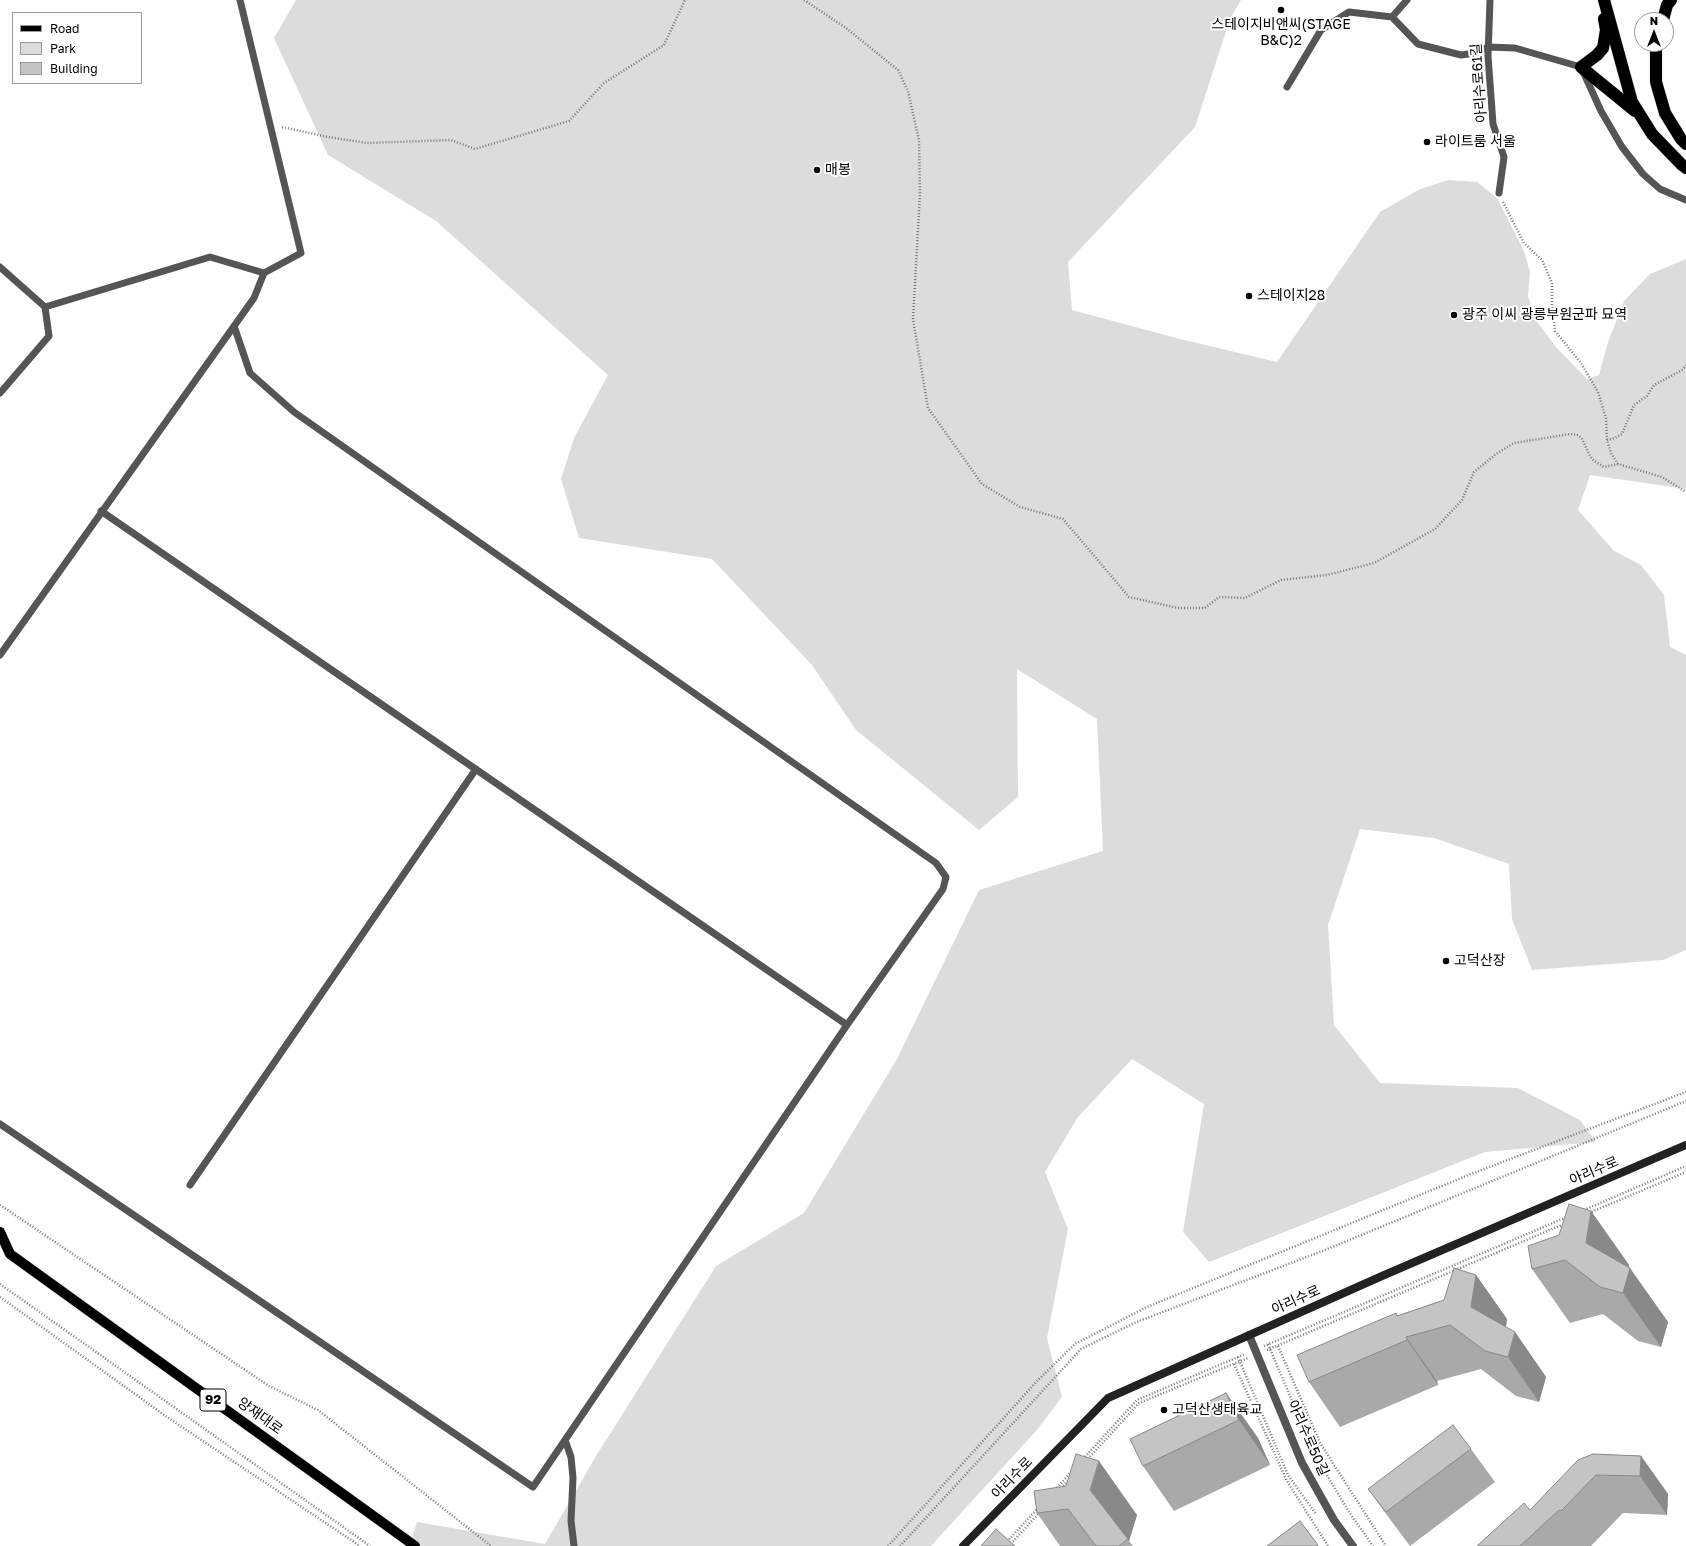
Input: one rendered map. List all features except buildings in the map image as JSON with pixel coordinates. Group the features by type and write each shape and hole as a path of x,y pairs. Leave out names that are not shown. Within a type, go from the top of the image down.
{"highway":[{"path":"1603,0 1606,30 1602,48 1597,55 1581,67 1640,115"},
{"path":"1603,0 1632,102 1652,134 1686,168"},
{"path":"1665,12 1667,5 1671,0"},
{"path":"1656,52 1656,82 1665,113 1681,139 1686,144"}],"main road":[{"name":"아리수로","path":"963,1546 1108,1398 1390,1273 1686,1145"},
{"name":"양재대로","path":"0,1232 5,1253 415,1546"}],"street":[{"name":"아리수로50길","path":"1249,1335 1302,1463 1334,1520 1354,1546"}],"lane":[{"path":"0,655 254,298 264,274 301,253 240,0"},
{"path":"1392,17 1407,0"},
{"name":"아리수로61길","path":"1490,0 1488,47 1493,124 1504,157 1499,193"},
{"path":"1287,87 1321,30 1349,12 1392,17 1418,44 1461,55 1476,53 1488,47 1515,48 1581,67 1601,111 1622,147 1643,174 1660,189 1686,200"},
{"path":"45,307 210,257 264,274"},
{"path":"0,267 45,307 49,336 0,393"},
{"path":"0,1124 533,1487 847,1025 943,889 946,877 936,863 294,412 250,373 234,326"},
{"path":"101,511 847,1025"},
{"path":"190,1185 476,769"},
{"path":"565,1440 571,1457 573,1478 571,1521 574,1546"}],"path":[{"path":"269,124 328,137 367,143 451,140 475,149 569,121 604,83 664,45 685,0"},
{"path":"804,0 846,28 898,70 908,91 919,140 920,194 913,319 928,408 982,484 1020,507 1063,519 1129,597 1178,608 1205,608 1219,597 1245,598 1281,580 1327,575 1374,563 1435,529 1462,500 1474,472 1496,454 1514,443 1570,434 1578,435 1582,439 1590,456 1604,467 1618,464 1662,477 1686,492"},
{"path":"1499,193 1524,243 1542,260 1552,283 1552,306 1555,331 1581,363 1598,392 1606,418 1607,440 1611,453 1618,464"},
{"path":"1607,440 1622,434 1634,404 1647,396 1654,385 1682,370 1686,365"},
{"path":"888,1546 1038,1380 1075,1344 1147,1307 1471,1174 1686,1092"},
{"path":"900,1546 1081,1349 1134,1323 1325,1250 1686,1101"},
{"path":"1583,1210 1686,1166"},
{"path":"1584,1215 1686,1172"},
{"path":"0,1205 269,1386 318,1410 491,1546"},
{"path":"1087,1460 1138,1403 1240,1362 1268,1344 1569,1216"},
{"path":"1081,1461 1137,1400 1238,1357 1278,1346 1569,1221"},
{"path":"0,1284 370,1546"},
{"path":"0,1298 167,1417 360,1546"},
{"path":"1268,1344 1316,1455 1349,1512 1373,1546"},
{"path":"1278,1346 1320,1443 1386,1546"},
{"path":"1238,1357 1288,1475 1320,1520"},
{"path":"1234,1364 1287,1481 1328,1546"},
{"path":"1050,1495 1076,1467"},
{"path":"1056,1495 1076,1472"},
{"path":"1003,1546 1039,1506"},
{"path":"1009,1546 1040,1512"}],"green space":[{"path":"296,0 1241,0 1230,19 1195,127 1068,262 1072,310 1180,339 1277,362 1380,212 1418,190 1448,180 1477,182 1497,198 1524,251 1530,272 1528,296 1535,319 1556,347 1587,379 1599,375 1608,342 1624,301 1650,274 1686,259 1686,489 1590,475 1578,510 1614,551 1641,565 1664,595 1670,647 1686,655 1686,950 1663,960 1532,970 1512,919 1509,864 1434,838 1360,829 1328,925 1334,1025 1380,1083 1518,1088 1580,1120 1596,1142 1485,1152 1209,1262 1183,1232 1204,1104 1132,1059 1078,1117 1045,1172 1068,1229 1047,1338 1062,1397 1036,1431 931,1546 409,1546 417,1522 545,1544 596,1456 716,1266 804,1213 897,1059 979,890 1103,851 1097,719 1017,669 1018,797 979,830 856,730 812,665 712,559 579,538 561,479 574,438 608,375 436,221 328,155 274,38"}],"place":[{"name":"스테이지비앤씨(STAGE B&C)2","path":"1281,10"},
{"name":"라이트룸 서울","path":"1427,142"},
{"name":"매봉","path":"817,170"},
{"name":"스테이지28","path":"1249,296"},
{"name":"광주 이씨 광릉부원군파 묘역","path":"1454,315"},
{"name":"고덕산장","path":"1446,961"},
{"name":"고덕산생태육교","path":"1164,1410"}]}
